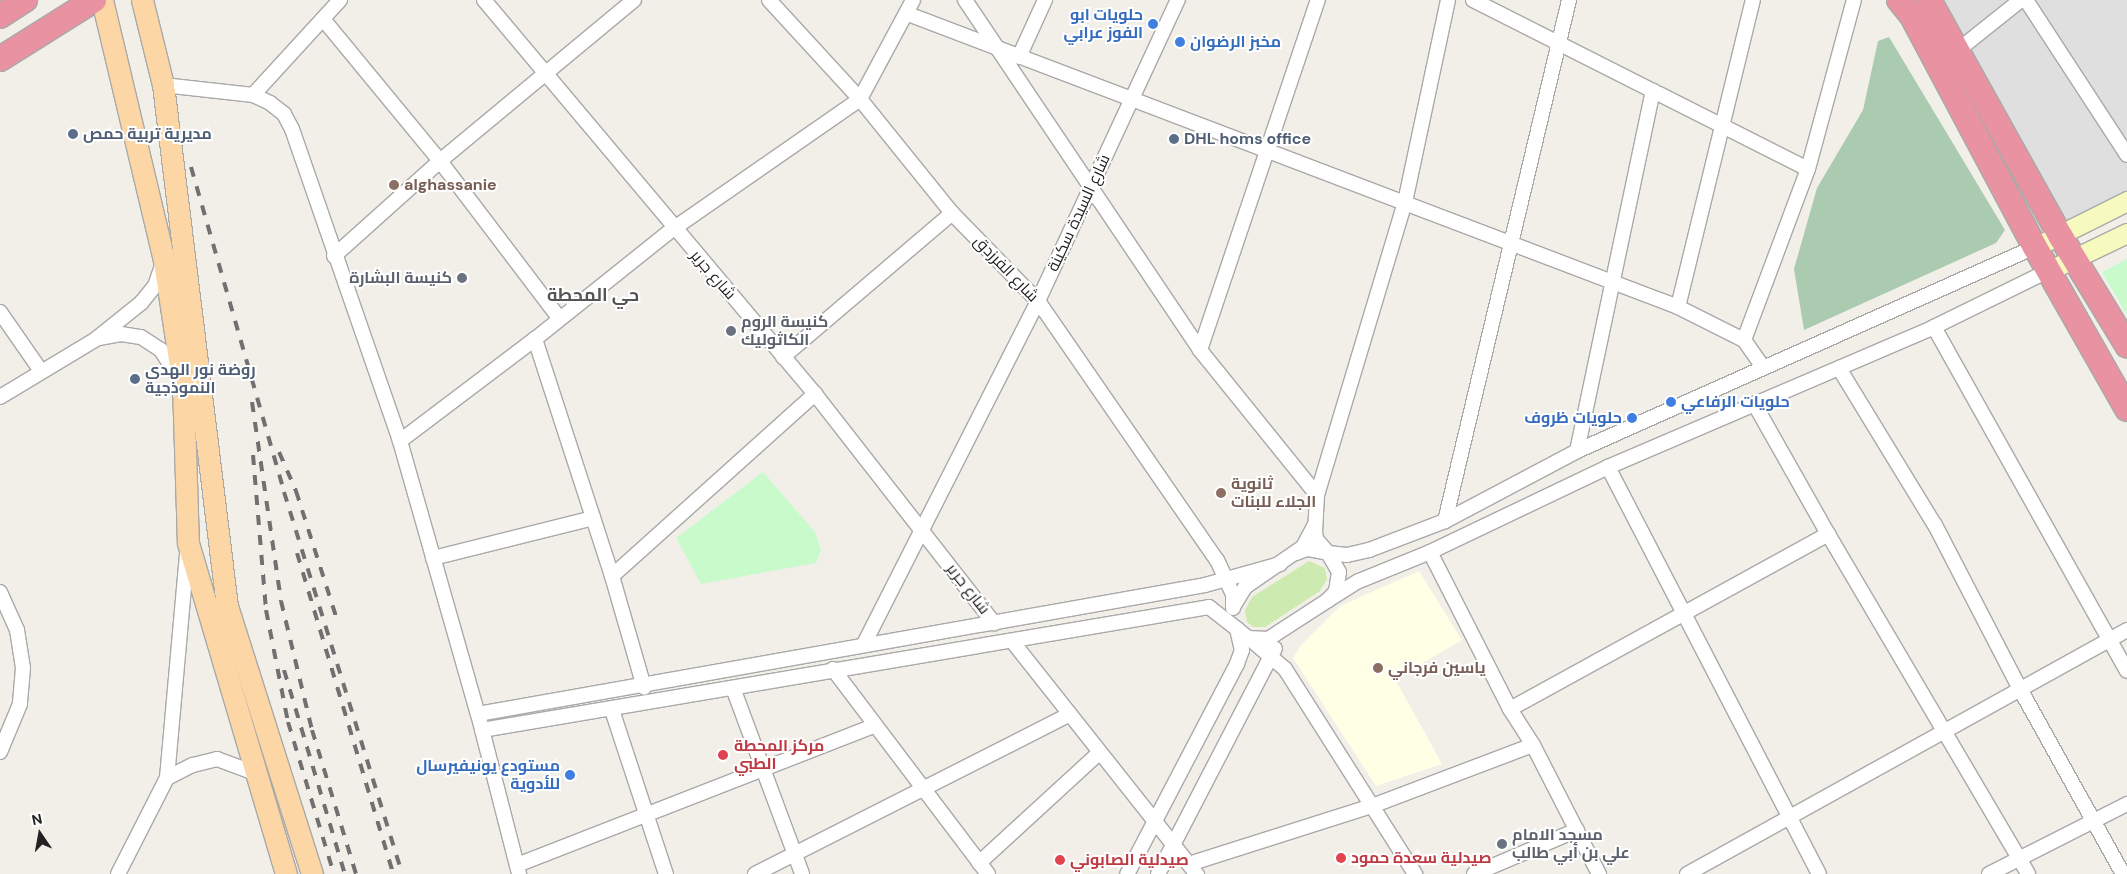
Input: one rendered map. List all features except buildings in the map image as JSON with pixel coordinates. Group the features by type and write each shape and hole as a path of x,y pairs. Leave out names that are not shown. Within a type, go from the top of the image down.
{"highway":[{"path":"0,16 25,0"},
{"path":"0,59 94,0"},
{"path":"1899,0 1912,16 2035,247 2050,270 2127,409"},
{"path":"1929,0 2061,236 2127,345"}],"main road":[{"path":"102,0 137,135 164,261 182,385 188,543 286,874"},
{"path":"142,0 163,85 227,606 312,874"},
{"path":"2035,247 2061,236 2127,201"},
{"path":"2050,270 2127,233"}],"street":[{"path":"253,95 340,0"},
{"name":"شارع جرير","path":"484,0 548,73 673,229 815,394 994,623"},
{"path":"334,256 440,161 634,0"},
{"name":"شارع الفرزدق","path":"769,0 860,99 952,213 1038,302 1218,560 1228,580 1233,608 1242,634 1242,650 1238,664 1127,874"},
{"path":"400,441 536,339 559,318 673,229 860,99 908,14 913,0"},
{"path":"965,0 1200,350 1317,495"},
{"path":"1019,57 1045,0"},
{"name":"شارع السيدة سكينة","path":"864,644 1038,302 1178,0"},
{"path":"1200,350 1318,0"},
{"path":"1328,600 1336,591 1339,577 1336,562 1316,539 1317,495 1405,202 1448,0"},
{"path":"1473,0 1808,169"},
{"path":"1445,521 1569,0"},
{"path":"1678,307 1753,0"},
{"path":"1744,340 1808,169 1854,0"},
{"path":"1957,51 2021,0"},
{"path":"2026,0 2127,155"},
{"path":"908,14 1132,98 1267,152 1512,241 1613,283 1678,307 1744,340 1762,366"},
{"path":"323,19 440,161 559,318"},
{"path":"163,85 253,95 270,103 284,114 292,129 334,256 400,441 478,714 518,870 646,814 873,726"},
{"path":"1577,451 1653,91"},
{"path":"783,357 952,213"},
{"path":"1296,552 1307,549 1328,554 1347,555 1370,550 1445,521 1577,451 1762,366 2035,247"},
{"path":"0,397 96,339 141,303 155,286 164,261"},
{"path":"1242,634 1268,639 1292,627 1328,600 1359,581 1430,552 1608,467 1934,327 2050,270"},
{"path":"0,312 41,371"},
{"path":"1934,327 2127,670"},
{"path":"96,339 121,334 141,337 161,350 182,385"},
{"path":"536,339 594,518 644,687"},
{"path":"1838,368 1935,525 2020,689 2123,874"},
{"path":"612,576 815,394"},
{"path":"1754,403 1828,534 2028,874"},
{"path":"1608,467 1819,874"},
{"path":"433,558 594,518"},
{"path":"1233,608 1245,588 1280,564 1307,542 1315,520"},
{"path":"1510,709 1828,534"},
{"path":"118,874 167,778 188,543"},
{"path":"1430,552 1510,709 1533,745 1599,874"},
{"path":"1218,560 1228,569 1242,574 1255,573"},
{"path":"478,714 644,687 864,644 994,623 1228,580 1280,564"},
{"path":"0,592 17,630 23,668 20,704 0,752"},
{"path":"482,730 612,710 833,669 1012,641 1200,607 1219,612 1242,634 1270,654 1285,669 1416,874"},
{"path":"1158,874 1270,654 1292,627"},
{"path":"1285,669 1282,648 1292,627"},
{"path":"1687,874 2127,630"},
{"path":"1012,641 1193,869 1372,806 1533,745"},
{"path":"833,669 873,726 983,869 1100,752"},
{"path":"733,688 761,771 802,874"},
{"path":"612,710 666,874"},
{"path":"755,874 796,855 1070,714"},
{"path":"167,778 193,765 217,759 255,773"},
{"path":"1989,874 2127,804"},
{"path":"1474,874 1577,830"}],"shaded area":[{"path":"1933,0 2127,0 2127,201 2061,237"},
{"path":"1889,37 2005,230 1996,243 1804,330 1794,269 1817,188 1863,110 1878,41"},
{"path":"1419,571 1462,640 1395,679 1442,764 1376,786 1293,658 1301,645 1340,606"}],"green space":[{"path":"2127,259 2127,315 2102,272"},
{"path":"763,472 815,532 821,550 816,563 701,584 676,538"},
{"path":"1309,561 1325,568 1327,579 1320,591 1265,627 1253,627 1247,622 1245,610 1252,597"}],"railway":[{"path":"191,167 284,492 402,874"},
{"path":"252,402 281,601 312,730 356,874"},
{"path":"279,452 296,491 336,616"},
{"path":"253,455 266,610 288,722 334,874"},
{"path":"297,553 393,874"},
{"path":"284,670 345,874"}],"place":[{"name":"حلويات ابو الفوز عرابي","path":"1153,24"},
{"name":"مخبز الرضوان","path":"1180,42"},
{"name":"مديرية تربية حمص","path":"73,134"},
{"name":"DHL homs office","path":"1174,139"},
{"name":"alghassanie","path":"394,185"},
{"name":"كنيسة البشارة","path":"462,278"},
{"name":"كنيسة الروم الكاثوليك","path":"731,331"},
{"name":"روضة نور الهدى النموذجية","path":"135,379"},
{"name":"حلويات الرفاعي","path":"1671,402"},
{"name":"حلويات ظروف","path":"1632,418"},
{"name":"ثانوية الجلاء للبنات","path":"1221,493"},
{"name":"ياسين فرجاني","path":"1378,668"},
{"name":"مركز المحطة الطبي","path":"723,755"},
{"name":"مستودع يونيفيرسال للأدوية","path":"570,775"},
{"name":"مسجد الامام علي بن أبي طالب","path":"1502,844"},
{"name":"صيدلية سعدة حمود","path":"1341,858"},
{"name":"صيدلية الصابوني","path":"1060,860"}],"district":[{"name":"حي المحطة","path":"593,295"}]}
